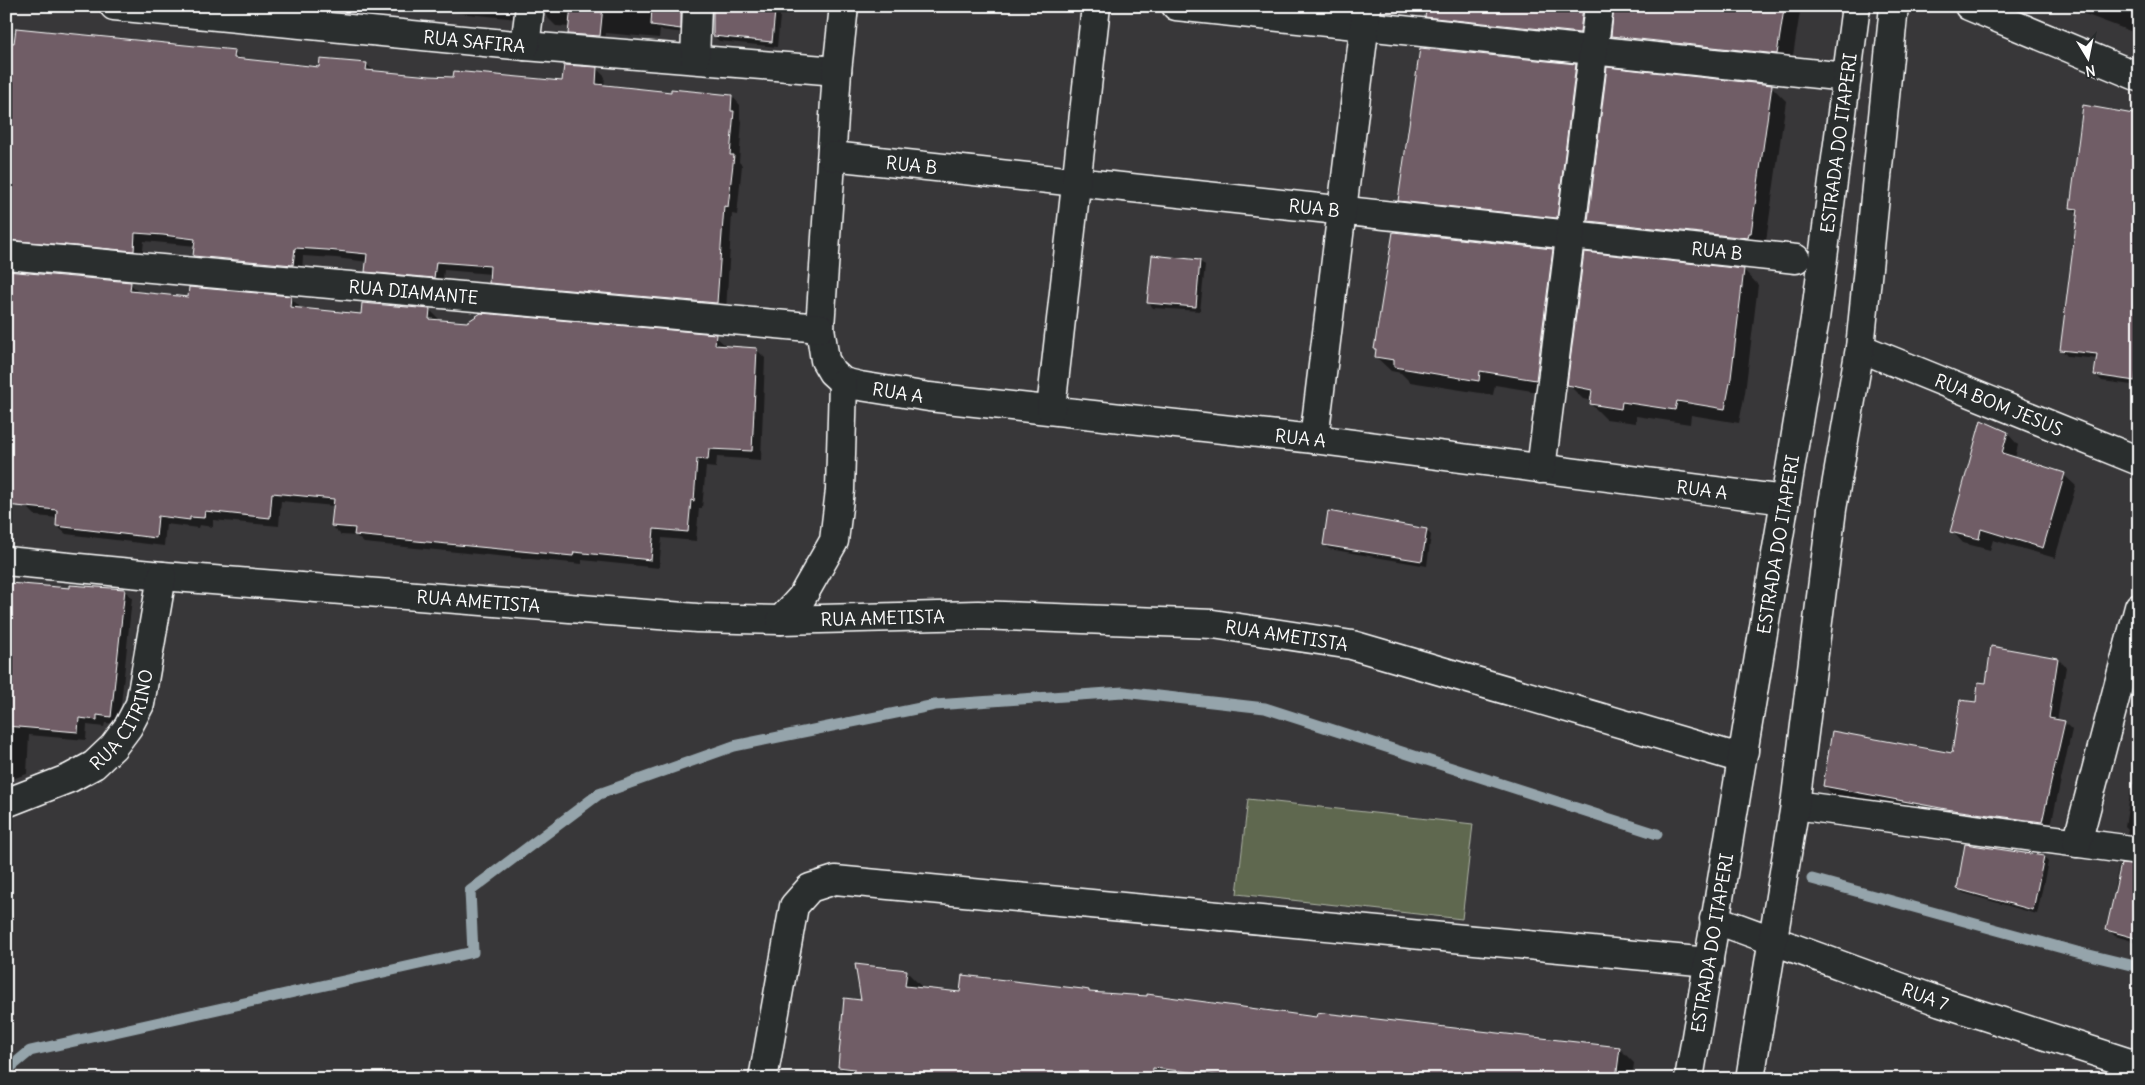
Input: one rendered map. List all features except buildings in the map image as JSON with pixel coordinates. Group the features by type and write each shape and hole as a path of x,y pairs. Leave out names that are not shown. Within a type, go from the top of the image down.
{"street":[{"name":"RUA SAFIRA","path":"114,6 356,18 525,46 837,72"},
{"path":"525,46 530,6"},
{"path":"695,60 697,6"},
{"path":"781,620 802,597 834,541 840,490 843,382 832,372 825,360 820,328 837,72 844,6"},
{"path":"1052,409 1096,6"},
{"path":"1176,6 1366,16 1594,50 1846,77"},
{"path":"1541,469 1599,6"},
{"name":"ESTRADA DO ITAPERI","path":"1689,1079 1709,962 1714,919 1744,751 1815,319 1856,6"},
{"path":"1750,1079 1795,805 1832,510 1860,348 1894,6"},
{"path":"1970,6 2139,77"},
{"path":"1314,439 1366,16"},
{"name":"RUA B","path":"832,156 1796,259"},
{"name":"RUA DIAMANTE","path":"6,255 820,328"},
{"name":"RUA BOM JESUS","path":"1860,348 2139,462"},
{"name":"RUA A","path":"843,382 928,397 1314,439 1785,500"},
{"name":"RUA AMETISTA","path":"6,561 162,576 697,618 781,620 978,615 1212,624 1352,645 1729,754 1744,751"},
{"name":"RUA CITRINO","path":"6,803 70,778 94,766 113,747 128,727 140,704 162,576"},
{"path":"2077,843 2139,607"},
{"path":"1795,805 2139,851"},
{"path":"763,1079 794,906 810,888 835,880 1709,962"},
{"name":"RUA 7","path":"1714,919 1941,1002 2139,1066"}],"green space":[{"path":"1248,799 1473,824 1462,919 1237,894"}],"waterway":[{"path":"6,1071 30,1051 473,952 470,891 599,794 734,746 935,705 1123,692 1265,708 1657,834"},
{"path":"1812,879 2077,952 2139,967"}]}
